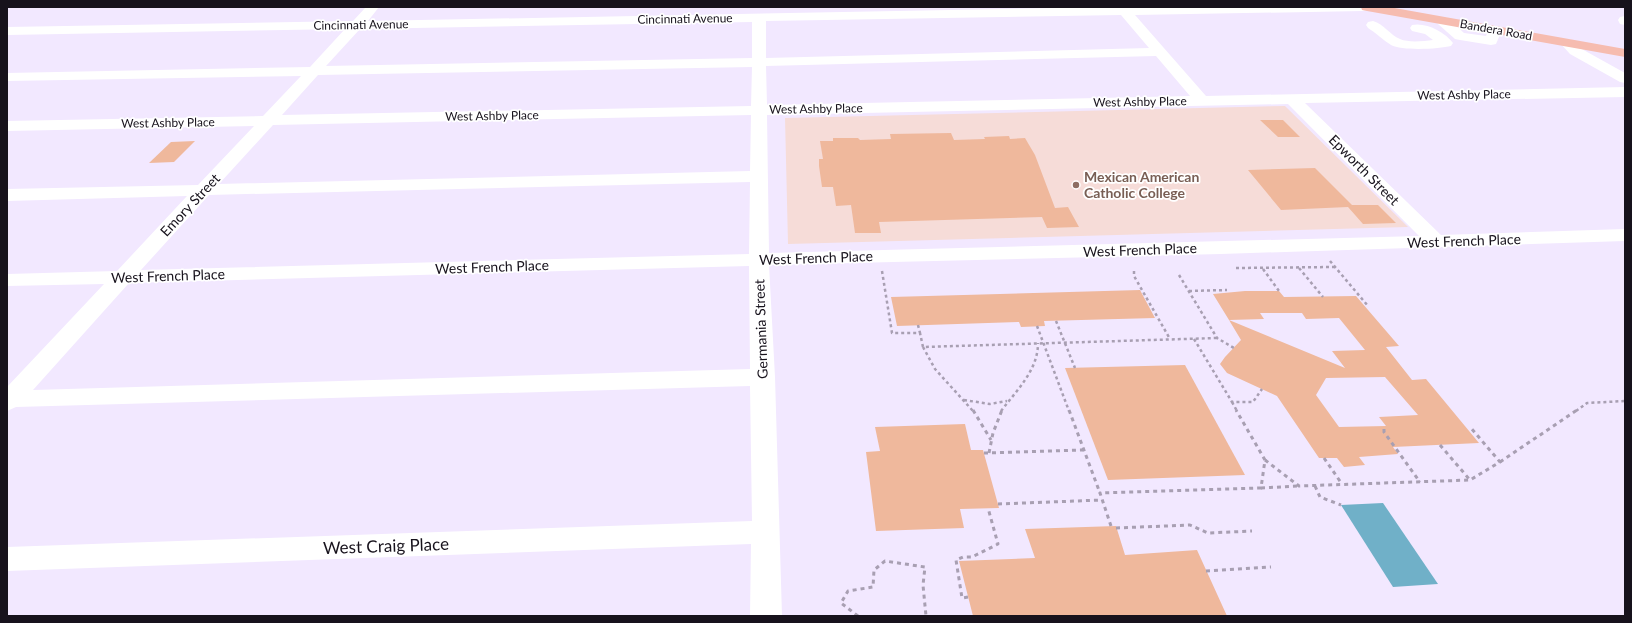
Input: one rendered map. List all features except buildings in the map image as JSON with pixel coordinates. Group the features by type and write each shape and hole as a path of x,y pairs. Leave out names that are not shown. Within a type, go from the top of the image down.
{"main road":[{"name":"Bandera Road","path":"1367,7 1417,22 1443,20"},
{"name":"Bandera Road","path":"1495,30 1625,53"}],"street":[{"name":"Emory Street","path":"8,400 373,7"},
{"name":"Cincinnati Avenue","path":"7,32 357,25 768,14 1363,7"},
{"path":"1336,8 1362,23 1397,43 1446,43 1417,22 1398,27 1362,23"},
{"path":"1122,9 1201,100"},
{"name":"Germania Street","path":"766,616 763,377 759,259 758,110 759,61 768,14"},
{"path":"1443,20 1460,36 1491,41 1495,30"},
{"path":"1567,43 1581,55 1625,79"},
{"path":"7,77 964,58 1160,52"},
{"name":"West Ashby Place","path":"7,126 1625,92"},
{"name":"Epworth Street","path":"1291,98 1436,241"},
{"path":"7,195 759,176"},
{"name":"West French Place","path":"7,280 1317,245 1625,235"},
{"path":"8,400 763,377"},
{"name":"West Craig Place","path":"7,560 766,532"}],"path":[{"path":"1317,245 1368,306"},
{"path":"879,256 892,333 920,332"},
{"path":"1236,268 1263,269 1335,267"},
{"path":"1299,268 1323,297"},
{"path":"1263,269 1279,291"},
{"path":"1134,271 1134,276 1170,339"},
{"path":"1180,275 1217,338 1234,348"},
{"path":"1189,291 1227,290"},
{"path":"1056,321 1075,368"},
{"path":"918,325 923,347 930,363 943,379 964,399 980,420 992,441"},
{"path":"1037,326 1111,526"},
{"path":"1194,338 1265,460 1299,486"},
{"path":"923,347 1217,338"},
{"path":"989,453 1000,411 1031,372 1038,351 1038,343"},
{"path":"1232,402 1253,402 1262,389"},
{"path":"964,399 990,404 1007,401"},
{"path":"1100,494 1470,480 1500,462 1587,403 1625,401"},
{"path":"1471,428 1500,462"},
{"path":"1384,429 1384,432 1421,482"},
{"path":"1440,445 1470,480"},
{"path":"984,453 1083,450"},
{"path":"1324,458 1342,485"},
{"path":"1260,488 1265,460"},
{"path":"1315,486 1320,497 1341,505"},
{"path":"998,504 1102,500"},
{"path":"968,597 962,598 956,560 963,557 972,557 998,544 988,508"},
{"path":"1116,528 1190,525 1208,533 1252,532"},
{"path":"858,616 842,603 848,592 873,587 874,570 884,561 926,567 924,585 926,616"},
{"path":"1206,571 1271,567"}],"shaded area":[{"name":"Mexican American Catholic College","path":"1285,106 1408,227 788,244 785,118"}],"water":[{"path":"1383,503 1438,584 1393,587 1341,505"}],"place":[{"name":"Mexican American Catholic College","path":"1076,185"}]}
